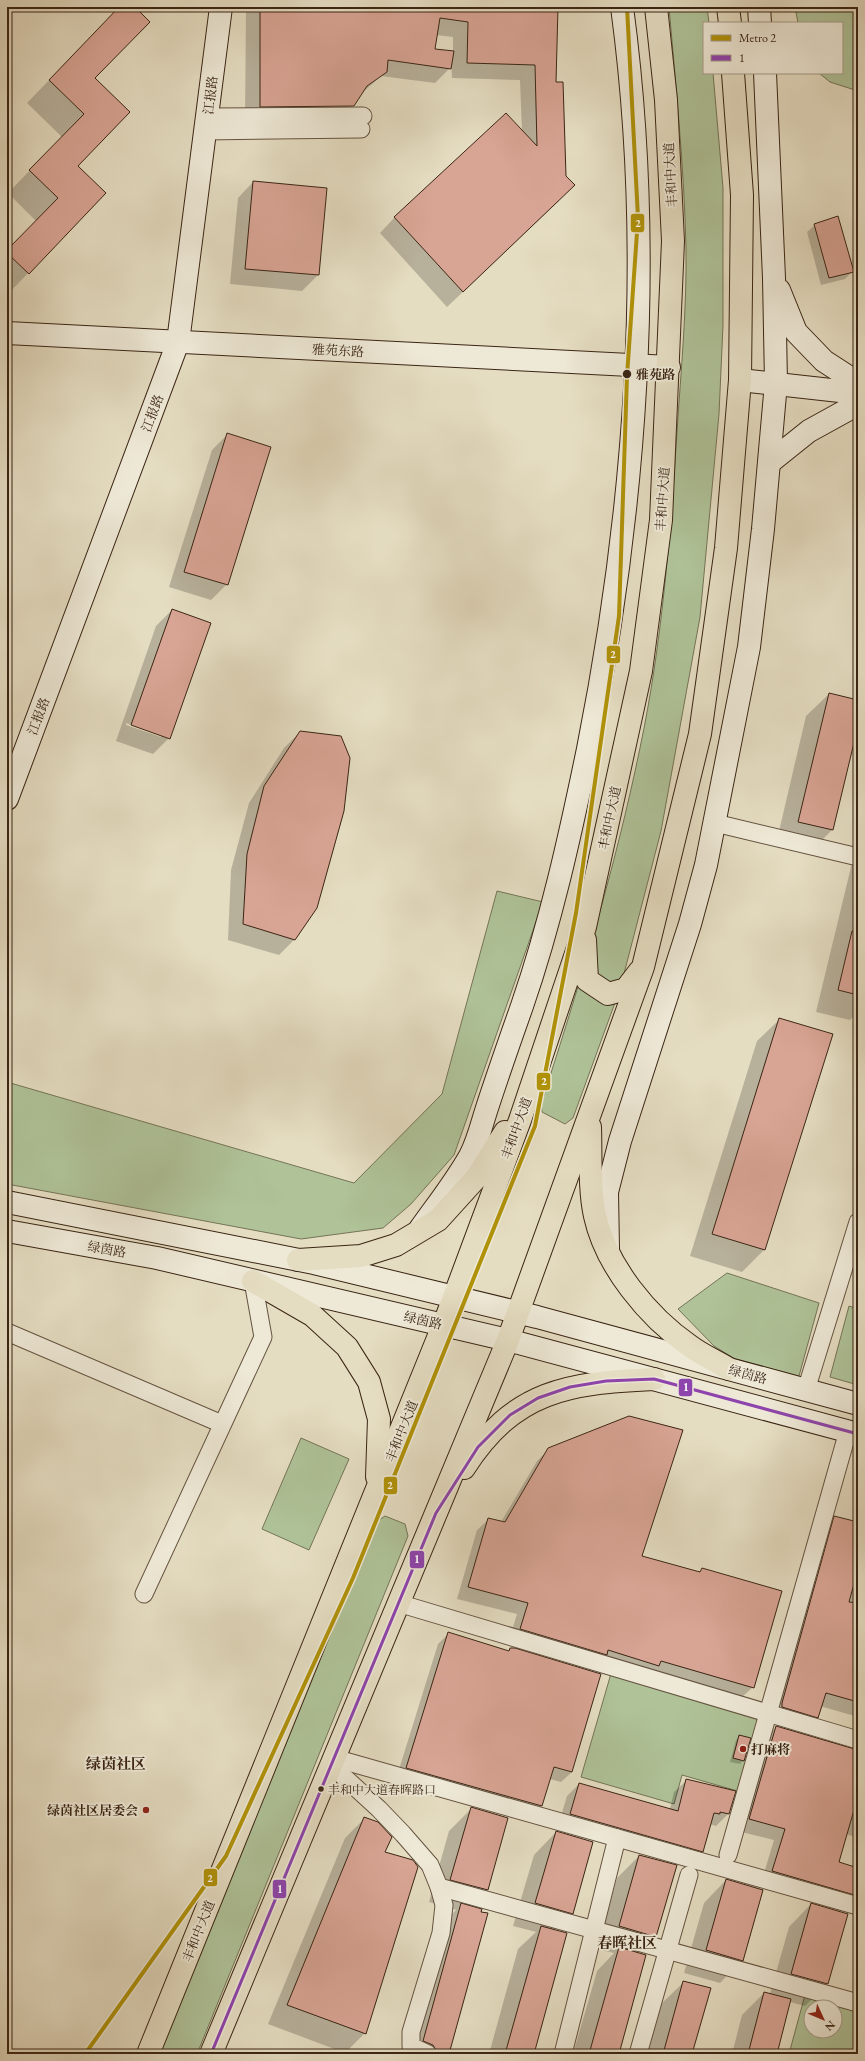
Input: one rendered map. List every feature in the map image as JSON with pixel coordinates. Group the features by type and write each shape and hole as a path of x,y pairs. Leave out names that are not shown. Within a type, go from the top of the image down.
{"main road":[{"name":"江报路","path":"7,799 178,342 221,7"},
{"path":"417,1233 471,1154 542,947 573,824 605,662 619,561 636,365 639,311 636,177 630,64 622,7"},
{"name":"丰和中大道","path":"148,2054 444,1325 529,1093 584,927 641,671 661,520 669,367 673,241 666,100 656,7"},
{"path":"728,7 730,22"},
{"path":"759,7 760,22"},
{"path":"211,2054 508,1340 643,967 700,734 726,548 740,380 742,195 733,74"},
{"path":"608,1254 608,1192 616,1156 690,924 715,823 748,647 769,463 776,383 774,278 765,74"},
{"path":"774,278 796,332 824,361 858,383"},
{"name":"雅苑东路","path":"7,334 669,367"},
{"path":"740,380 858,393"},
{"path":"769,463 809,431 858,404"},
{"path":"584,927 587,980 608,994 626,989 643,967"},
{"path":"298,1260 361,1256 396,1245 438,1220 477,1178 529,1093"},
{"path":"589,1115 594,1215 608,1254 634,1294 662,1322 689,1346 729,1369"},
{"name":"绿茵路","path":"7,1202 298,1260 518,1312 858,1404"},
{"name":"绿茵路","path":"7,1230 157,1258 508,1340 853,1433"},
{"path":"253,1280 312,1315 347,1347 369,1382 379,1420 376,1491"},
{"path":"436,1513 478,1447 510,1415 538,1398 570,1387 606,1381 654,1379"}],"street":[{"path":"206,124 362,123"},
{"path":"715,823 858,857"},
{"path":"806,1390 858,1222"},
{"path":"144,1594 262,1337 253,1280"},
{"path":"7,1332 222,1424"},
{"path":"728,1855 768,1712 853,1433"},
{"path":"398,1602 858,1740"},
{"path":"332,1761 617,1838 858,1906"},
{"path":"332,1761 403,1834 430,1865 440,1887 444,1905 441,1933 411,2032 411,2046 428,2054"},
{"path":"563,2054 617,1838"},
{"path":"638,2054 689,1875"},
{"path":"440,1887 858,2003"}],"green space":[{"path":"669,7 707,7 709,22 703,22 703,74 713,74 723,188 723,325 719,414 700,617 661,831 620,989 573,1118 565,1124 542,1112 541,1104 569,1016 608,883 640,748 648,709 660,630 668,551 686,293 685,217"},
{"path":"795,7 858,7 858,91 830,82 820,74 843,74 843,22 798,22"},
{"path":"497,891 543,902 454,1155 411,1204 383,1228 301,1239 7,1184 7,1082 354,1183 442,1094"},
{"path":"727,1273 819,1303 799,1376 735,1359 714,1346 678,1309"},
{"path":"849,1306 858,1309 858,1385 830,1377"},
{"path":"301,1438 349,1459 309,1550 262,1529"},
{"path":"385,1516 405,1524 408,1536 197,2054 159,2054 376,1522"},
{"path":"612,1670 764,1715 741,1792 682,1775 674,1804 581,1777"},
{"path":"805,1995 817,1999 804,1999"},
{"path":"803,2002 803,2039 843,2039 843,2007 858,2012 857,2054 789,2054"}],"building":[{"path":"119,7 135,7 150,22 95,78 130,112 78,166 106,193 29,274 7,253 7,250 58,198 29,170 84,114 49,80"},
{"path":"260,7 558,7 556,82 563,82 566,176 575,185 463,292 394,217 506,113 537,146 535,65 467,63 468,22 440,18 435,49 454,51 451,69 388,60 387,72 367,86 354,106 260,107"},
{"path":"253,181 327,188 319,275 245,269"},
{"path":"838,216 854,272 829,278 814,224"},
{"path":"227,433 271,447 228,585 184,572"},
{"path":"172,609 211,623 170,739 131,725"},
{"path":"829,693 858,700 858,726 833,830 798,822"},
{"path":"300,731 341,736 350,758 344,811 317,908 295,940 243,924 247,854 264,786"},
{"path":"852,931 858,932 858,995 838,990"},
{"path":"779,1018 833,1034 765,1250 712,1234"},
{"path":"629,1416 683,1430 642,1556 700,1572 702,1568 782,1591 754,1688 661,1661 659,1666 608,1650 607,1655 520,1629 528,1603 468,1587 488,1518 505,1522 548,1448"},
{"path":"834,1516 858,1522 858,1569 849,1602 858,1603 858,1702 826,1693 818,1718 782,1707 782,1703"},
{"path":"448,1632 509,1651 510,1648 515,1648 601,1674 572,1772 554,1767 542,1806 406,1768"},
{"path":"776,1726 858,1750 858,1796 839,1862 858,1868 858,1896 772,1871 785,1829 749,1819"},
{"name":"打麻将","path":"739,1735 751,1738 744,1761 733,1758"},
{"path":"686,1779 736,1791 729,1814 720,1812 720,1814 714,1813 703,1852 570,1814 579,1783 678,1811"},
{"path":"471,1807 508,1818 488,1890 450,1880"},
{"path":"364,1817 378,1822 392,1837 385,1852 413,1860 418,1867 366,2034 287,2005"},
{"path":"556,1831 593,1842 573,1914 535,1903"},
{"path":"639,1855 677,1865 656,1937 619,1926"},
{"path":"726,1879 763,1890 743,1961 706,1950"},
{"path":"461,1903 482,1909 481,1912 488,1913 449,2054 447,2054 437,2052 433,2045 423,2041"},
{"path":"811,1903 848,1914 828,1984 791,1974"},
{"path":"541,1926 567,1933 534,2054 505,2054"},
{"path":"619,1947 646,1955 619,2054 589,2054"},
{"path":"683,1981 711,1988 692,2054 663,2054"},
{"path":"764,1992 791,1999 777,2054 748,2054"}],"metro line":[{"name":"2","path":"85,2054 226,1856 353,1578 535,1126 576,913 619,616 627,376 638,218 627,7"}],"transit line":[{"name":"1","path":"211,2054 436,1513 478,1447 510,1415 538,1398 570,1387 606,1381 654,1379 858,1434"}],"place":[{"name":"雅苑路","path":"627,374"},
{"name":"打麻将","path":"743,1749"},
{"name":"丰和中大道春晖路口","path":"321,1789"},
{"name":"绿茵社区居委会","path":"146,1810"}],"district":[{"name":"绿茵社区","path":"116,1764"},
{"name":"春晖社区","path":"627,1943"}]}
